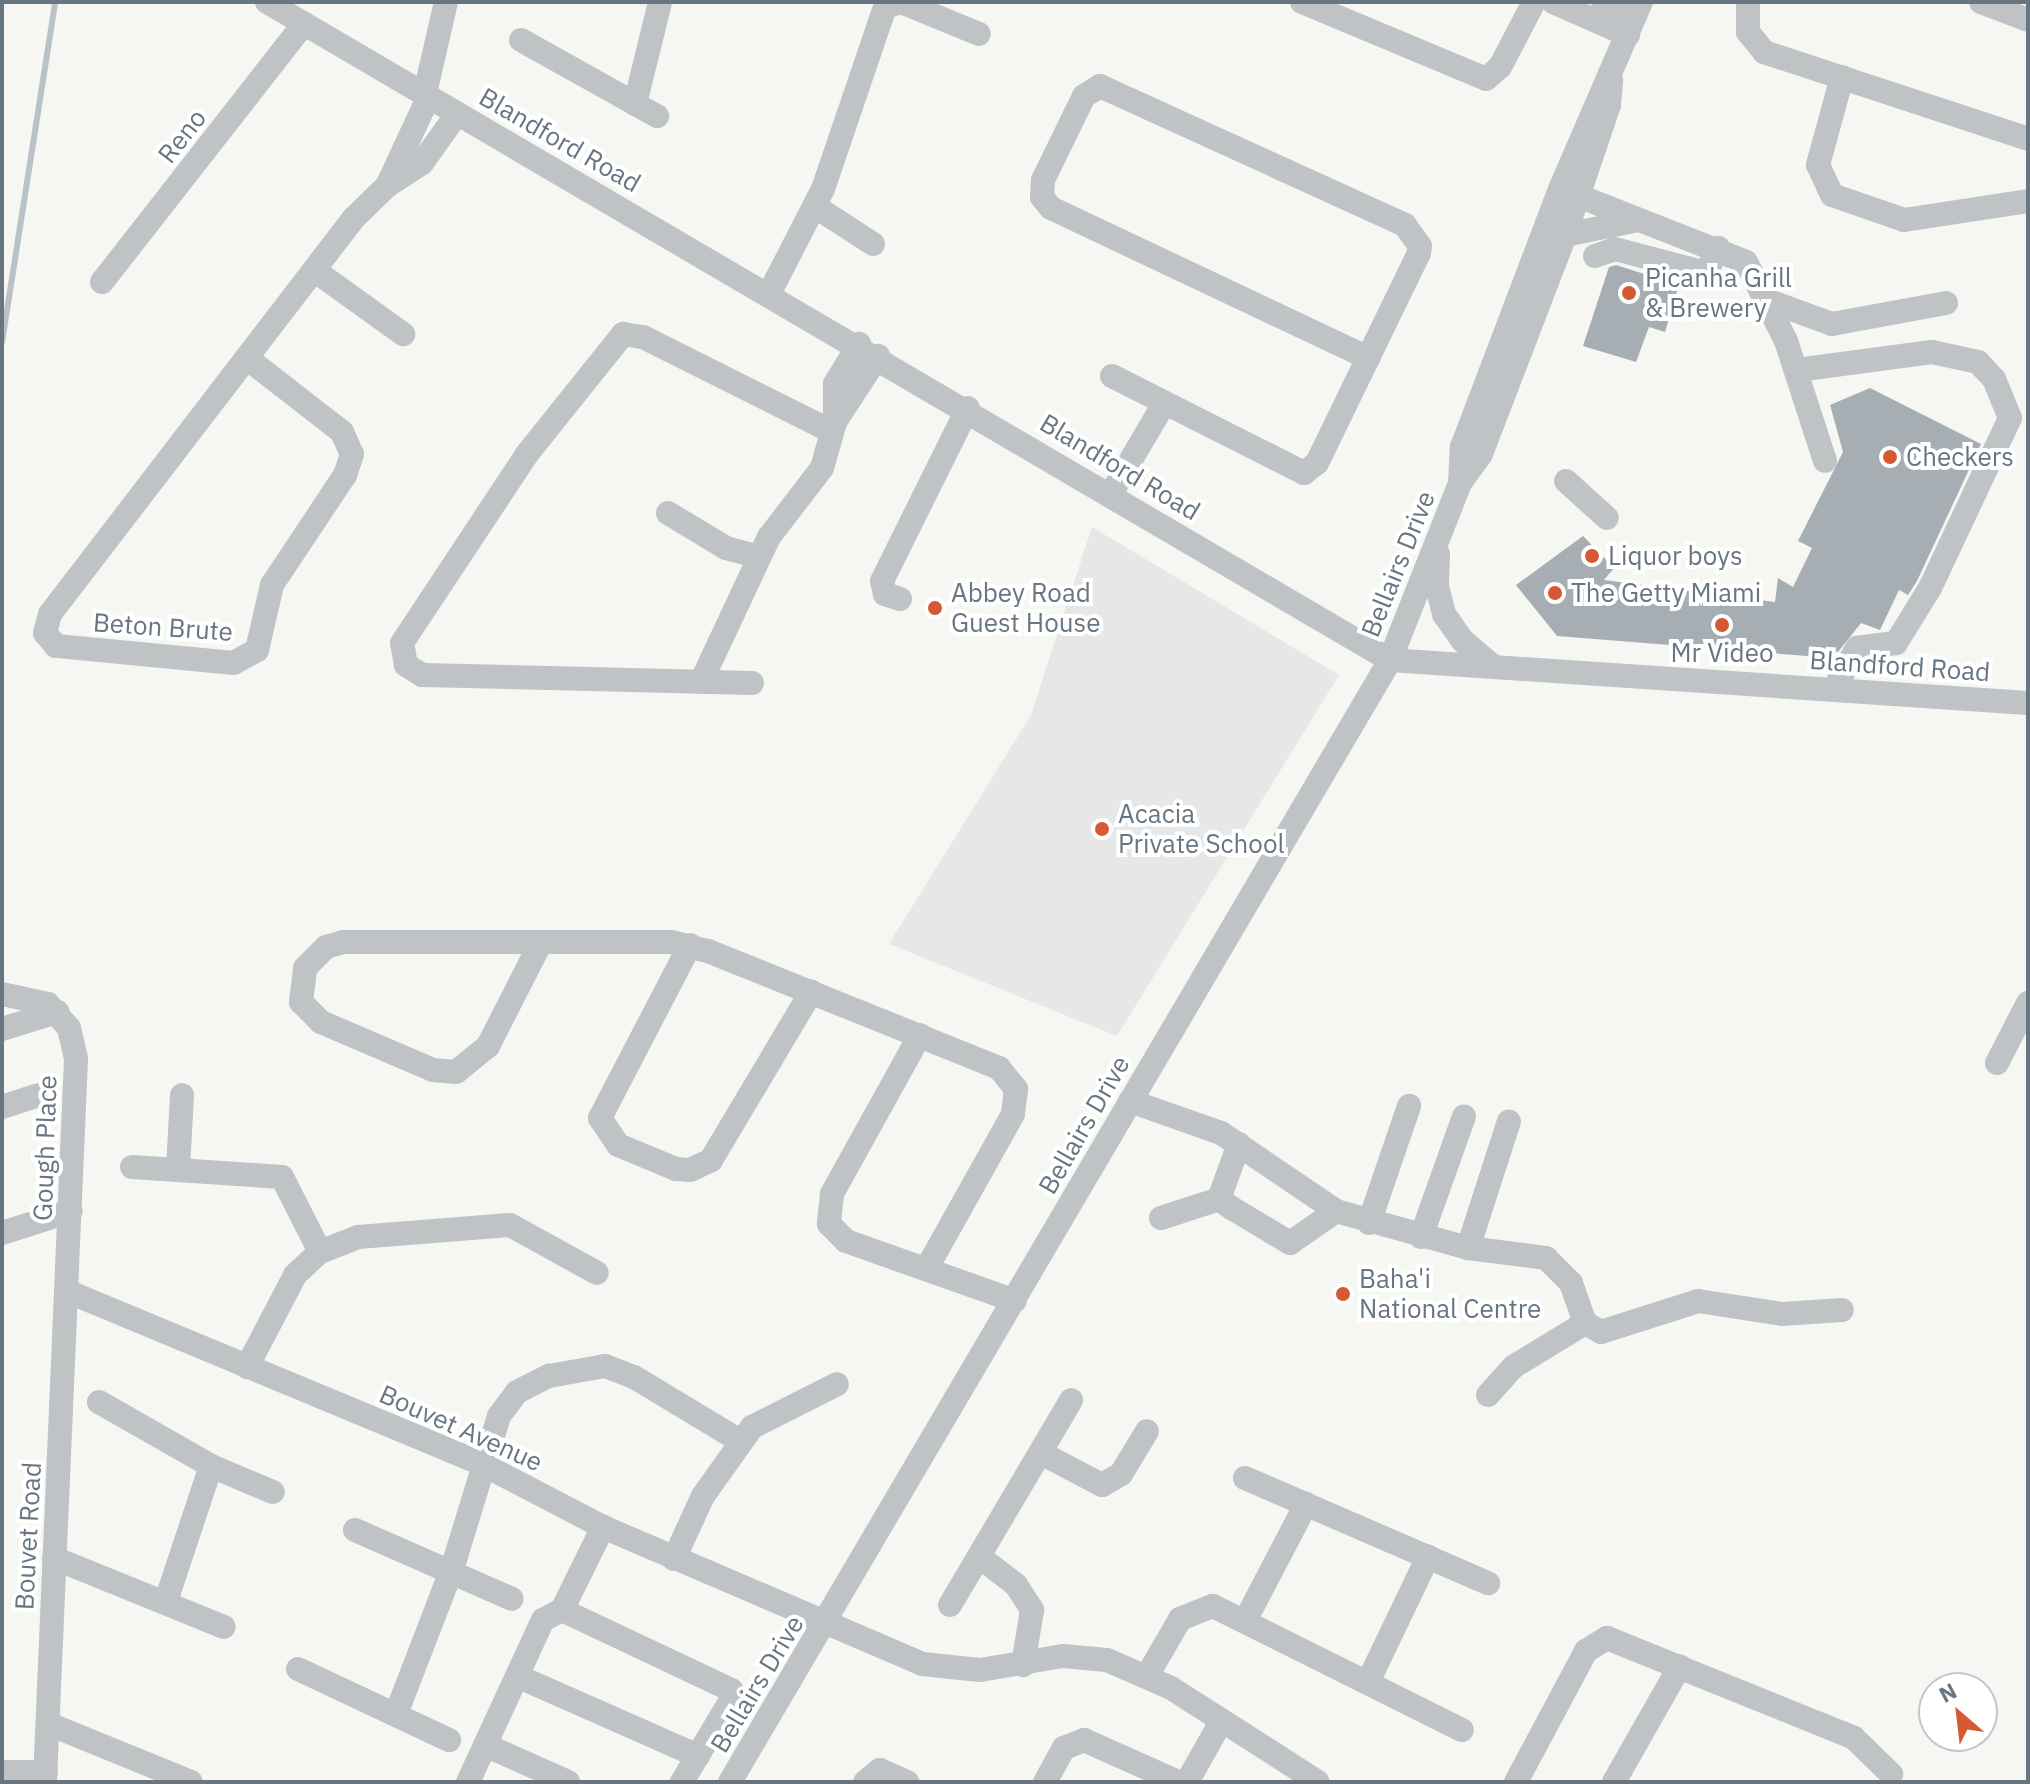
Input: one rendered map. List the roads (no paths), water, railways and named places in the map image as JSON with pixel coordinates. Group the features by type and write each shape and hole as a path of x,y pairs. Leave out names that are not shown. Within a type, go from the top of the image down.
{"street":[{"name":"Blandford Road","path":"267,2 1112,492 1271,595 1390,660 2028,703"},
{"name":"Beton Brute","path":"387,186 427,95 437,62 446,2"},
{"path":"635,104 660,2"},
{"path":"770,292 816,207 885,7 901,2 979,34"},
{"path":"1302,2 1486,79 1500,67 1534,2"},
{"path":"1553,2 1635,18"},
{"path":"1603,2 1635,18"},
{"path":"1748,2 1748,32 1764,52 2028,139"},
{"path":"1981,2 2028,20"},
{"name":"Bellairs Drive","path":"1460,483 1462,447 1570,193 1635,18"},
{"name":"Reno","path":"102,282 304,23"},
{"path":"521,40 657,116"},
{"path":"1842,77 1818,165 1832,195 1904,220 2028,201"},
{"path":"1112,376 1162,407 1304,473 1317,463 1368,358 1419,253 1414,232 1109,88 1088,91 1043,180 1042,197 1051,208 1368,358"},
{"name":"Beton Brute","path":"248,359 342,432 352,454 345,475 272,585 257,650 234,663 56,646 45,633 50,614 314,270 387,186 422,163 457,114"},
{"path":"1570,193 1718,248 1746,262 1769,301 1797,370 1823,450"},
{"name":"Bellairs Drive","path":"730,1782 827,1622 1390,660 1460,483 1481,454 1565,235 1570,193"},
{"path":"816,207 873,244"},
{"path":"1565,235 1640,221"},
{"path":"1595,256 1615,249 1706,273 1718,248"},
{"path":"314,270 403,334"},
{"path":"1769,301 1832,324 1946,303"},
{"path":"1859,320 1861,362"},
{"path":"752,683 422,675 406,665 402,643 527,454 623,334 643,337 833,427"},
{"path":"701,682 740,609 759,557 822,468 833,427 835,384 868,350"},
{"path":"1797,370 1932,352 1978,362 1994,379 2010,418 1930,588 1896,643 1857,648 1834,689"},
{"path":"1112,492 1162,407"},
{"path":"900,599 885,594 882,581 968,408"},
{"path":"1566,481 1607,518"},
{"path":"668,513 726,548 759,557"},
{"path":"1440,532 1437,586 1444,614 1463,641 1492,665"},
{"path":"541,942 488,1046 456,1072 433,1070 321,1022 301,1002 305,968 326,947 343,942 541,942 690,945 999,1068 1010,1076 1017,1102 927,1268"},
{"path":"690,945 600,1118 618,1145 676,1169 711,1160 811,992"},
{"path":"2,994 36,997 57,1012"},
{"path":"1997,1063 2028,1003"},
{"path":"2,1029 57,1012"},
{"name":"Gough Place","path":"57,1012 69,1028 76,1059 69,1292"},
{"path":"920,1035 826,1214 846,1241 1015,1301"},
{"path":"2,1107 38,1095"},
{"path":"178,1169 182,1095"},
{"path":"1130,1101 1239,1144 1336,1211 1421,1237 1556,1264 1571,1283 1585,1323"},
{"path":"1369,1223 1409,1106"},
{"path":"1421,1237 1464,1116"},
{"path":"1468,1248 1509,1121"},
{"path":"1219,1199 1239,1144"},
{"path":"132,1167 282,1177 320,1252"},
{"path":"1161,1218 1219,1199 1290,1243 1336,1211"},
{"path":"2,1233 71,1211"},
{"path":"247,1367 286,1287 320,1252 383,1232 499,1224 548,1241 597,1273"},
{"name":"Bouvet Avenue","path":"69,1292 484,1465 603,1527 922,1664 965,1670 1084,1655 1147,1676 1318,1782"},
{"name":"Bouvet Road","path":"45,1777 69,1292"},
{"path":"1488,1395 1513,1367 1585,1323 1612,1330 1698,1301 1782,1314 1842,1310"},
{"path":"396,1714 452,1569 499,1416 517,1392 586,1367 634,1377 740,1441"},
{"path":"674,1559 703,1496 740,1441 767,1415 837,1384"},
{"path":"950,1605 981,1558 1071,1400"},
{"path":"99,1402 211,1466 273,1492"},
{"path":"1041,1453 1102,1485 1121,1474 1147,1431"},
{"path":"166,1601 211,1466"},
{"path":"1245,1478 1488,1583"},
{"path":"1246,1619 1306,1504"},
{"path":"468,1782 543,1620 562,1610 603,1527"},
{"path":"355,1530 452,1569 512,1599"},
{"path":"1368,1682 1428,1557"},
{"path":"54,1558 224,1627"},
{"path":"981,1558 1016,1585 1032,1610 1023,1665"},
{"path":"1147,1676 1166,1638 1198,1608 1213,1606 1246,1619 1462,1730"},
{"path":"562,1610 728,1687 731,1700 682,1782"},
{"path":"1516,1782 1586,1651 1598,1640 1617,1640 1854,1738 1891,1774"},
{"path":"1614,1782 1680,1666"},
{"path":"298,1669 449,1740"},
{"path":"517,1676 698,1756"},
{"path":"1187,1782 1221,1722"},
{"path":"49,1724 151,1773 191,1782"},
{"path":"1045,1782 1064,1748 1084,1740 1178,1782"},
{"path":"485,1745 568,1782"},
{"path":"865,1782 880,1770 907,1782"},
{"path":"2,1772 45,1777"}],"waterway":[{"path":"2,342 55,2"}],"place":[{"name":"Picanha Grill & Brewery","path":"1629,293"},
{"name":"Checkers","path":"1890,457"},
{"name":"Liquor boys","path":"1592,556"},
{"name":"The Getty Miami","path":"1555,593"},
{"name":"Abbey Road Guest House","path":"935,608"},
{"name":"Mr Video","path":"1722,625"},
{"name":"Acacia Private School","path":"1102,829"},
{"name":"Baha'i National Centre","path":"1343,1294"}]}
